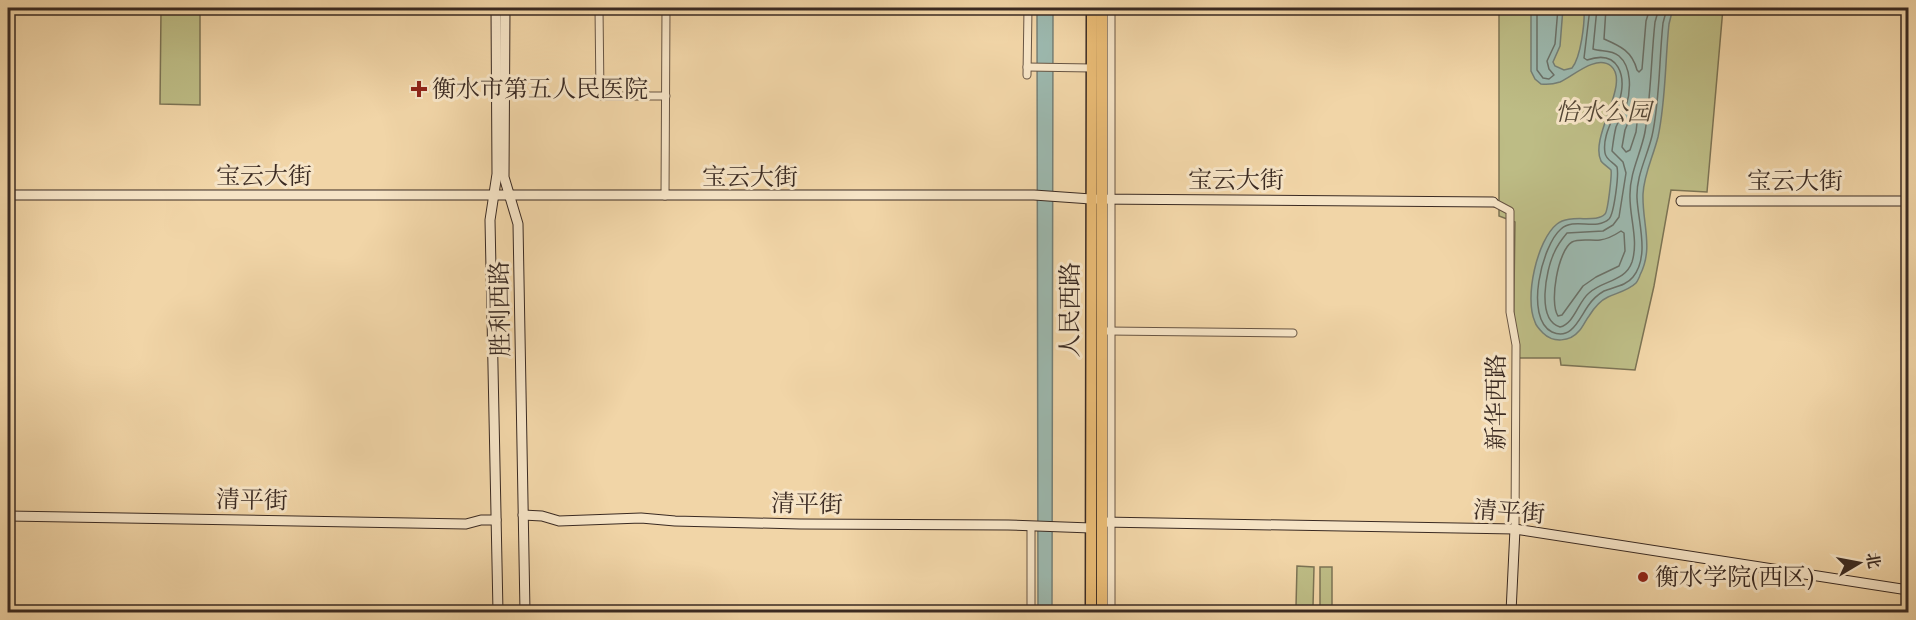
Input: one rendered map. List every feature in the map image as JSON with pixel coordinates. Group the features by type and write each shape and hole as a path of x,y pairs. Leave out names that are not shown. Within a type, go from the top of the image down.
{"main road":[{"name":"人民西路","path":"1092,8 1092,68 1101,199 1106,331 1106,522 1102,612"},
{"name":"人民西路","path":"1091,612 1091,528 1101,199 1102,8"}],"street":[{"name":"胜利西路","path":"496,8 497,174 490,220 498,612"},
{"name":"胜利西路","path":"505,8 504,177 518,224 525,612"},
{"path":"599,8 600,96 666,96"},
{"path":"665,196 666,8"},
{"path":"1028,8 1030,70 1092,68"},
{"path":"1101,199 1111,8"},
{"name":"宝云大街","path":"8,195 1034,195 1101,199 1492,202"},
{"name":"宝云大街","path":"1681,201 1908,201"},
{"name":"新华西路","path":"1492,202 1510,211 1510,312 1516,345 1515,529 1511,612"},
{"path":"1106,331 1293,333"},
{"name":"清平街","path":"523,515 542,516 559,521 641,518 792,524 1008,525 1091,528"},
{"name":"清平街","path":"8,516 466,524 481,520 496,520"},
{"path":"1106,522 1111,612"},
{"name":"清平街","path":"1106,522 1515,529 1908,590"},
{"path":"1031,612 1033,527"}],"green space":[{"name":"怡水公园","path":"1499,8 1723,8 1707,192 1671,190 1654,286 1635,370 1561,365 1560,358 1513,358 1515,222 1499,216"},
{"path":"161,11 200,12 200,105 160,104"},
{"path":"1297,566 1314,567 1313,607 1296,607"},
{"path":"1320,567 1332,567 1332,612 1320,612"}],"water":[{"path":"1037,8 1053,8 1052,612 1038,612"},
{"path":"1531,8 1563,8 1560,46 1553,62 1555,66 1564,70 1572,68 1578,56 1584,8 1673,8 1669,24 1661,123 1643,194 1647,245 1644,265 1636,283 1602,301 1575,335 1561,340 1547,336 1536,323 1531,299 1534,270 1544,243 1557,224 1569,219 1596,218 1605,214 1610,192 1611,170 1601,161 1600,138 1616,85 1616,74 1611,66 1598,63 1591,64 1560,82 1541,84 1531,71"}],"place":[{"name":"衡水市第五人民医院","path":"419,89"},
{"name":"衡水学院(西区)","path":"1643,577"}]}
